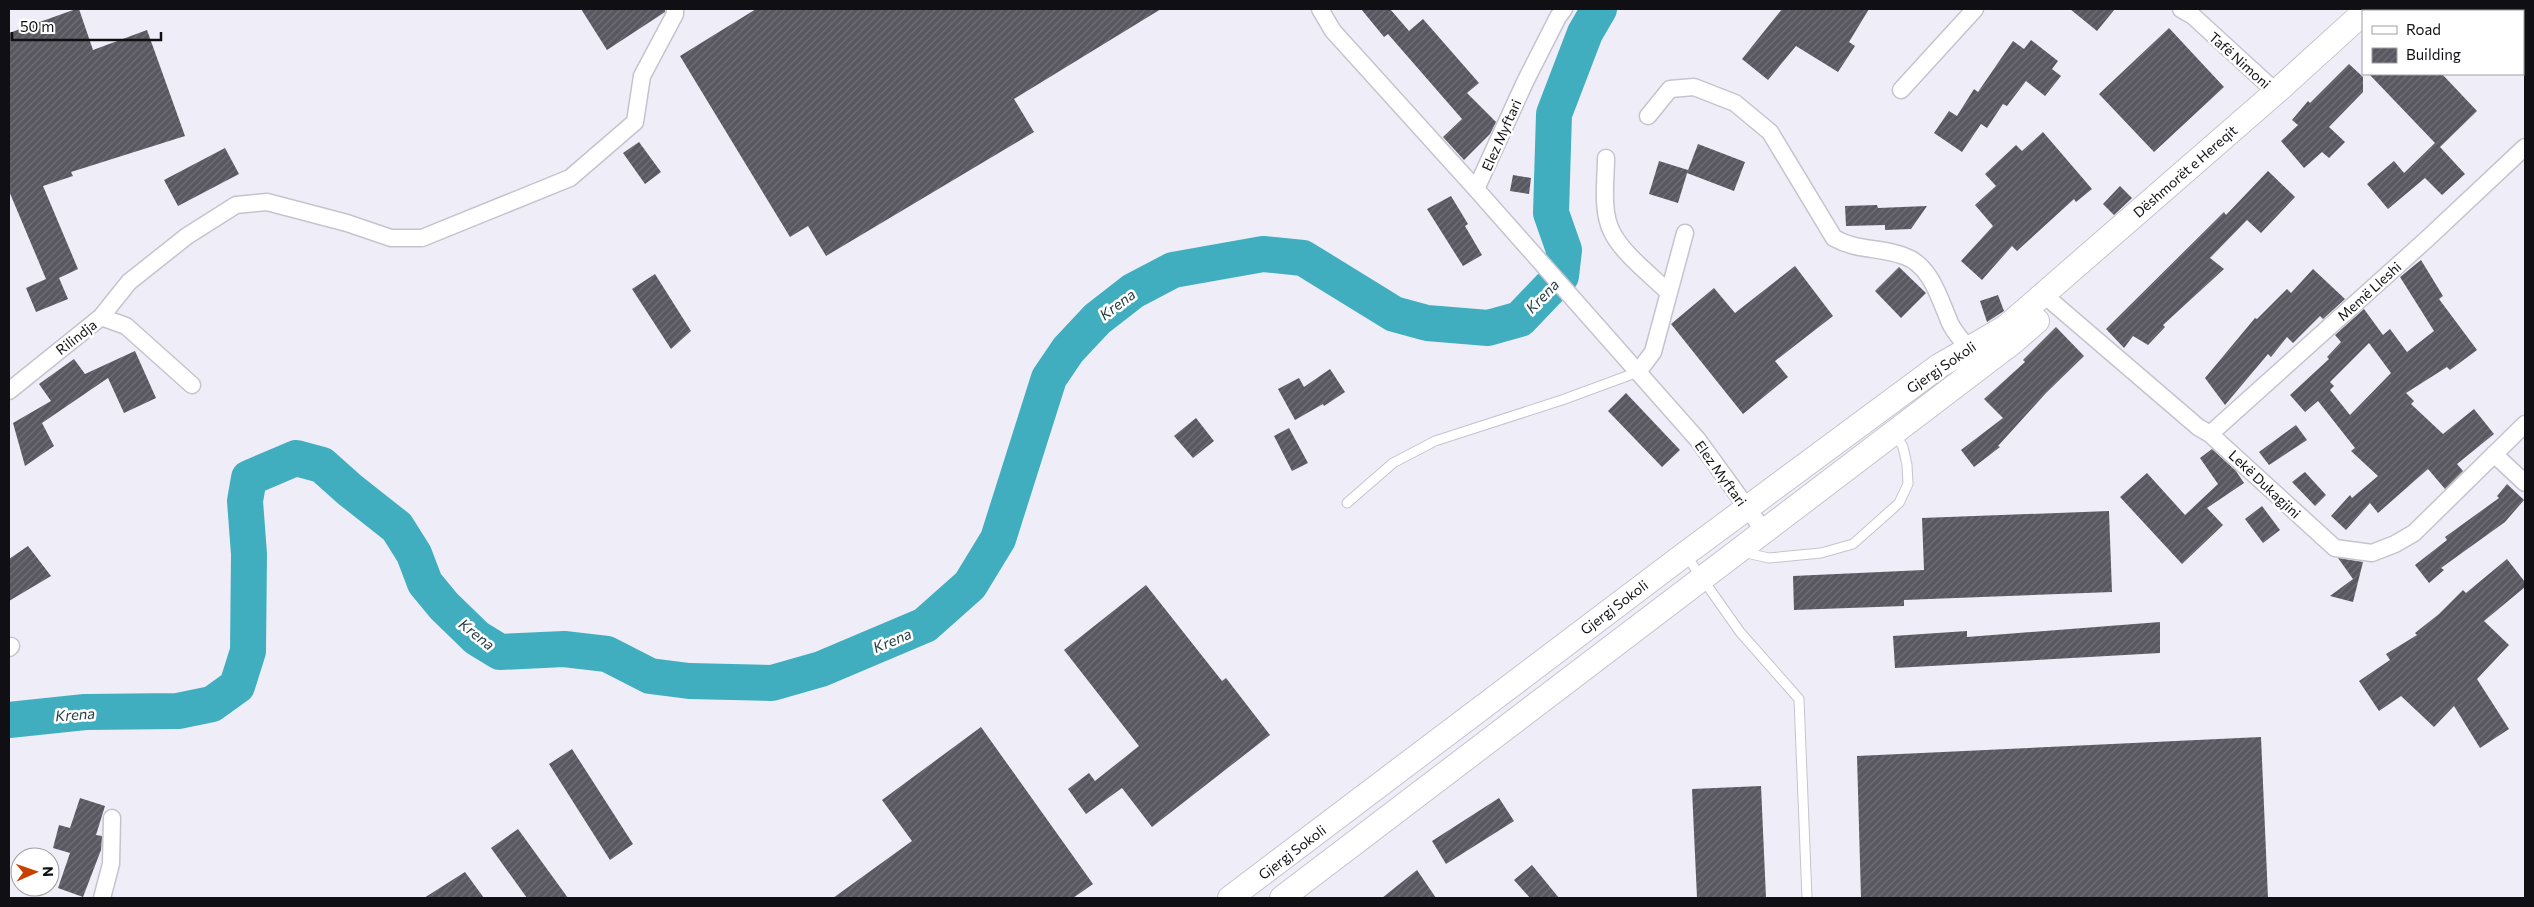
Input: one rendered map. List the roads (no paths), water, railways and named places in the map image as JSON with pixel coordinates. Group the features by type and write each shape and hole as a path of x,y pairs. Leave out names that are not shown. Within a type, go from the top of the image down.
{"main road":[{"name":"Dëshmorët e Hereqit","path":"2009,334 2049,300 2362,14"},
{"path":"2049,300 2286,102 2362,32"},
{"name":"Gjergj Sokoli","path":"1230,898 1685,554 1939,366 1968,348 2009,334"},
{"name":"Gjergj Sokoli","path":"1282,898 1894,432 2009,334"}],"street":[{"path":"102,317 129,282 188,236 236,205 266,202 347,223 391,238 422,238 570,178 635,122 642,76 676,9"},
{"path":"1320,9 1333,31 1476,189"},
{"name":"Elez Myftari","path":"1564,9 1558,17 1525,82 1476,189 1698,440 1764,530"},
{"path":"1900,90 1975,9"},
{"name":"Tafë Nimoni","path":"2181,9 2193,16 2276,92"},
{"path":"1648,116 1670,89 1694,87 1735,103 1770,132 1834,238 1847,245 1904,256 1917,264 1936,287 1951,325 1968,348"},
{"name":"Memë Lleshi","path":"2210,434 2427,239 2525,147"},
{"path":"1606,158 1606,210 1612,232 1629,254 1668,292"},
{"path":"1638,372 1653,352 1685,233"},
{"name":"Lekë Dukagjini","path":"2049,300 2198,427 2210,434 2335,548 2372,553 2395,544 2414,532 2525,424"},
{"name":"Rilindja","path":"9,391 102,317 126,326 192,385"},
{"path":"2494,454 2525,483"},
{"path":"102,898 111,864 112,818"}],"lane":[{"path":"1347,503 1394,463 1435,441 1562,400 1638,372"},
{"path":"1737,551 1769,558 1821,553 1853,544 1899,503 1908,484 1907,465 1903,447 1894,432"},
{"path":"1685,554 1740,632 1799,699 1807,898"}],"waterway":[{"name":"Krena","path":"9,720 85,712 178,711 212,704 237,686 248,651 249,554 245,501 249,478 296,458 322,465 397,527 414,554 425,583 444,606 477,638 500,652 564,649 607,654 650,676 689,681 772,683 821,669 925,625 970,585 998,539 1049,378 1068,350 1097,319 1133,291 1173,270 1263,254 1303,258 1394,314 1427,323 1488,328 1520,319 1561,276 1564,250 1551,213 1554,114 1585,33 1599,9"}]}
